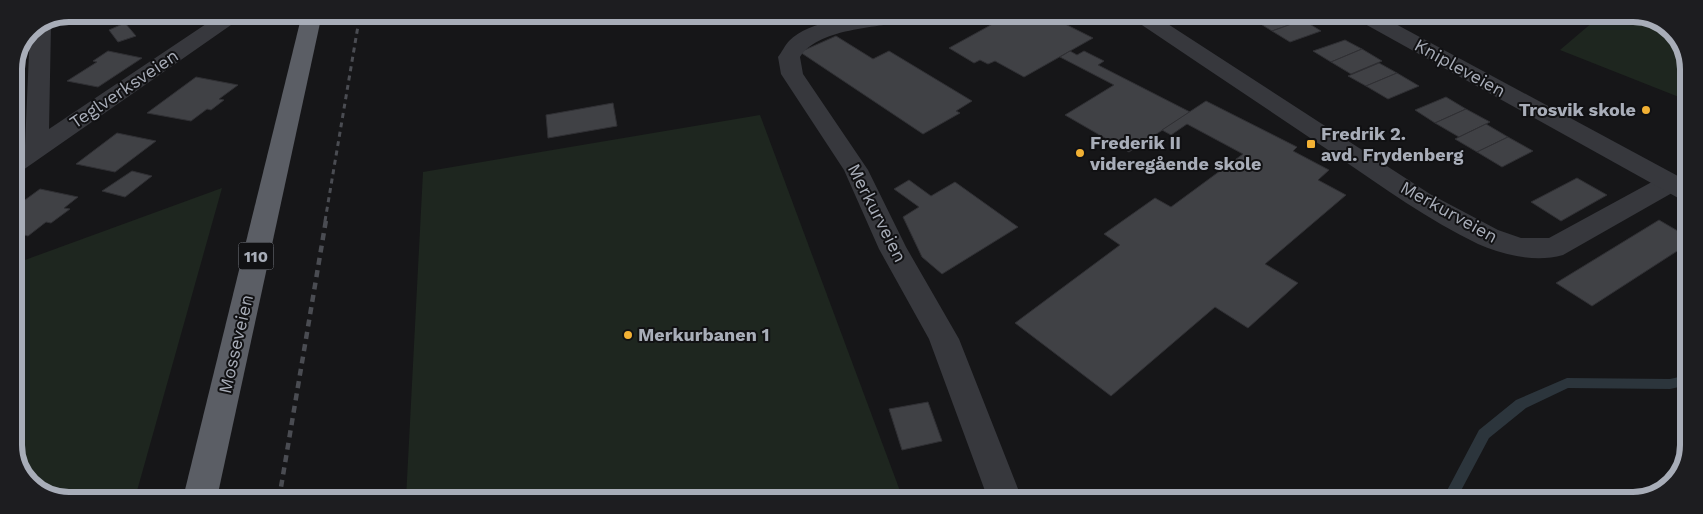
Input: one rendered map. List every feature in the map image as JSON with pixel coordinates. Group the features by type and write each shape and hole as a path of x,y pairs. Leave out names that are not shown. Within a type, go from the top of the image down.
{"highway":[{"name":"Mosseveien","path":"201,492 310,22"}],"street":[{"name":"Teglverksveien","path":"22,158 222,22"},
{"name":"Merkurveien","path":"872,22 828,30 801,41 789,56 792,74 856,170 893,249 913,281 944,339 1002,492"},
{"name":"Merkurveien","path":"1151,22 1421,200 1488,237 1519,248 1553,248 1679,188"},
{"name":"Knipleveien","path":"1376,22 1679,188"},
{"path":"37,147 41,32"}],"shaded area":[{"path":"1593,22 1634,22 1652,26 1669,38 1677,51 1680,66 1680,97 1560,50"},
{"name":"Merkurbanen 1","path":"760,115 900,492 406,492 423,172"},
{"path":"222,188 137,492 69,492 57,490 43,484 27,465 23,454 23,261"}],"building":[{"path":"178,22 194,22 191,24"},
{"path":"996,22 1061,22 1093,38 1024,77 995,61 988,64 980,60 974,63 949,48"},
{"path":"1258,22 1297,22 1272,31"},
{"path":"1297,22 1306,22 1321,31 1290,42 1272,31"},
{"path":"125,23 136,36 118,42 109,30"},
{"path":"836,36 873,59 889,51 972,101 956,111 960,113 923,134 800,52"},
{"path":"1345,40 1362,49 1331,62 1313,51"},
{"path":"1362,49 1382,61 1351,74 1331,62"},
{"path":"108,51 142,58 98,87 67,81 97,62 93,61"},
{"path":"1070,51 1077,55 1084,51 1104,61 1098,65 1190,112 1129,152 1065,115 1114,85 1060,57"},
{"path":"1379,63 1397,73 1366,86 1348,76"},
{"path":"1397,73 1419,86 1388,99 1366,86"},
{"path":"196,77 238,85 219,99 224,100 211,110 207,109 191,121 147,113"},
{"path":"1446,97 1466,109 1435,123 1415,110"},
{"path":"1206,101 1297,147 1293,151 1329,170 1318,180 1346,195 1265,264 1298,283 1248,328 1215,307 1111,396 1015,323 1120,245 1104,234 1155,198 1171,207 1243,154 1187,124 1171,135 1162,130"},
{"path":"613,103 617,126 548,138 546,115"},
{"path":"1466,109 1490,122 1459,137 1435,123"},
{"path":"1486,124 1508,137 1477,152 1455,139"},
{"path":"117,133 156,141 115,172 76,164"},
{"path":"1508,137 1533,151 1502,167 1477,152"},
{"path":"132,171 152,176 125,197 102,191"},
{"path":"1577,178 1607,195 1561,221 1531,202"},
{"path":"909,180 931,196 955,182 1018,227 942,274 922,257 903,217 919,207 894,189"},
{"path":"40,189 78,197 64,208 70,209 51,223 46,222 28,236 22,234 22,202"},
{"path":"1659,220 1680,232 1680,249 1592,306 1556,283"},
{"path":"928,402 942,441 902,450 889,409"}],"waterway":[{"path":"1453,492 1484,434 1521,404 1567,383 1670,384 1680,382"}],"railway":[{"path":"325,221 359,22"},
{"path":"280,492 326,220"}],"place":[{"name":"Trosvik skole","path":"1646,110"},
{"name":"Fredrik 2. avd. Frydenberg","path":"1311,144"},
{"name":"Frederik II videregående skole","path":"1080,153"},
{"name":"Merkurbanen 1","path":"628,335"}]}
